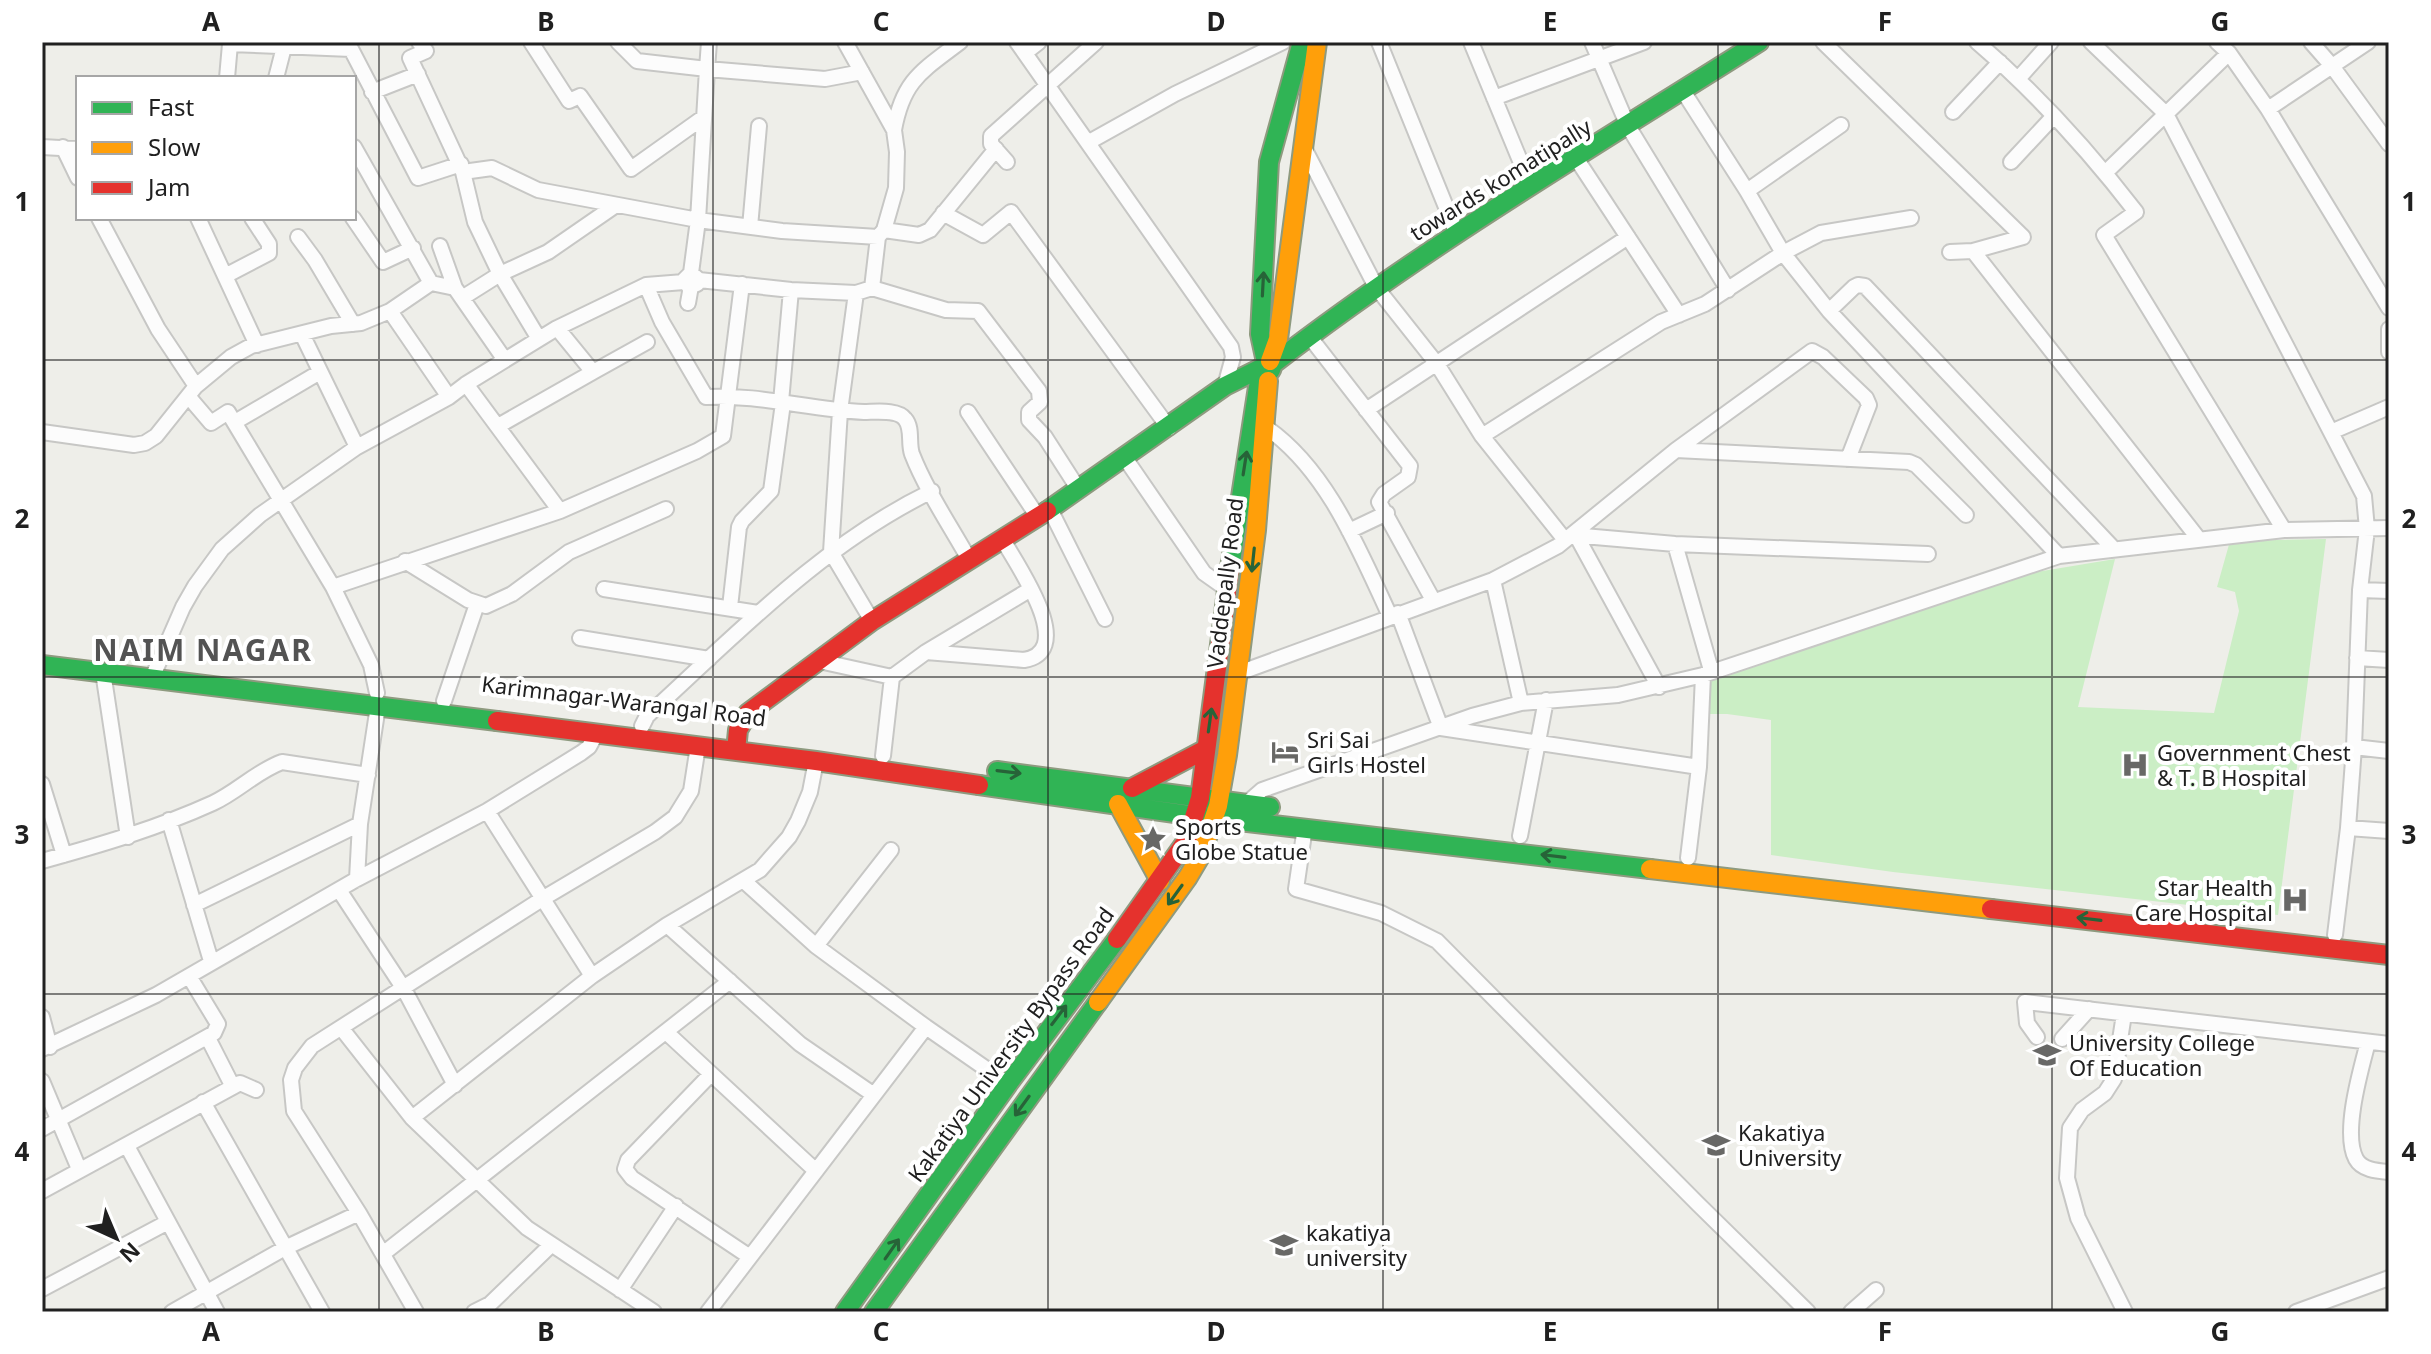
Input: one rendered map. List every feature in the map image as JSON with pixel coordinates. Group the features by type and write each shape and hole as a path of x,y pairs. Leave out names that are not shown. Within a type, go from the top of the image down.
{"main road":[{"path":"1268,366 1260,334 1269,162 1302,42"},
{"path":"1217,806 1206,749 1258,387 1278,339 1317,42"},
{"name":"towards komatipally","path":"736,744 741,721 748,713 872,621 1079,490 1225,386 1268,366 1376,287 1457,234 1759,42"},
{"name":"Vaddepally Road","path":"1217,806 1250,589 1267,428 1268,366"},
{"name":"Karimnagar-Warangal Road","path":"42,652 155,672 378,700 596,734 698,746 736,744 883,756 1132,788 1217,806"},
{"name":"Karimnagar-Warangal Road","path":"42,665 103,672 155,672"},
{"name":"Karimnagar-Warangal Road","path":"378,700 444,701 642,726 816,761 1118,804 1217,806"},
{"path":"1132,788 1206,749"},
{"path":"1118,804 1160,881"},
{"path":"1217,806 1305,827 2389,955"},
{"path":"1217,806 1520,836 2389,942"},
{"name":"Kakatiya University Bypass Road","path":"845,1312 1187,840 1217,806"},
{"name":"Kakatiya University Bypass Road","path":"874,1312 1197,864 1217,806"}],"street":[{"path":"419,42 426,51 410,58 462,168 475,222 500,274 539,339"},
{"path":"531,42 569,101 580,96 631,169 704,117"},
{"path":"618,42 637,61 825,79 862,72"},
{"path":"688,303 698,220 709,42"},
{"path":"845,42 894,130"},
{"path":"872,288 881,234 896,188 894,130 899,103 919,73 960,42"},
{"path":"1039,42 1021,48 1231,347 1233,357 1225,386"},
{"path":"1007,162 991,144 991,136 1096,42"},
{"path":"1379,42 1457,234"},
{"path":"1471,42 1531,187"},
{"path":"1592,42 1628,126 1728,290"},
{"path":"1494,98 1644,42"},
{"path":"1823,42 2023,237 1973,251 1950,252"},
{"path":"1977,42 2018,79 2106,172 2136,212 2104,235 2284,530"},
{"path":"2018,79 2051,42"},
{"path":"2091,42 2166,114 2364,496 2367,529 2360,590 2354,747 2335,935"},
{"path":"2217,42 2229,53 2268,109 2389,308"},
{"path":"2311,42 2389,144"},
{"path":"2268,109 2368,42"},
{"path":"1089,142 1175,94 1279,43"},
{"path":"227,76 230,44 351,49 418,178 462,168 492,168 538,190 750,227 924,234 996,149"},
{"path":"277,76 284,47"},
{"path":"2106,172 2229,53"},
{"path":"1953,112 2000,62"},
{"path":"372,92 418,74"},
{"path":"1683,91 1783,253 1829,311 2059,556"},
{"path":"2011,162 2053,117"},
{"path":"1747,191 1841,125"},
{"path":"750,227 759,126"},
{"path":"1302,145 1376,287 1437,364 1482,436 1571,537 1659,687"},
{"path":"42,147 70,148 76,170"},
{"path":"356,150 431,283 459,293 548,252 616,205"},
{"path":"1576,158 1679,315"},
{"path":"943,213 983,235 1011,212 1169,428"},
{"path":"1482,436 1661,322 1728,290 1783,253 1821,233 1911,218"},
{"path":"100,220 210,422 228,412 235,422 333,587 371,665 378,700 360,824 357,879"},
{"path":"199,220 257,345"},
{"path":"225,276 269,253 269,244 253,220"},
{"path":"354,220 383,262 413,248"},
{"path":"298,237 353,324"},
{"path":"1366,410 1628,237"},
{"path":"440,246 459,293 505,360"},
{"path":"1973,251 2198,538"},
{"path":"155,672 183,607 222,549 238,532 357,447 449,397 557,328 646,285 691,280 856,293 872,288 946,310 974,310 981,314 1039,391 1040,402 1029,412 1029,420 1045,437 1079,490"},
{"path":"42,432 134,445 145,443 156,436 192,391 231,357 257,345 331,326 361,323 390,311 431,283"},
{"path":"333,587 560,511 697,451 723,436 742,284"},
{"path":"646,285 662,322 706,397 727,396 840,411 900,414 908,425 911,453 970,561"},
{"path":"1829,311 1854,287 1865,286 2113,548"},
{"path":"730,607 739,527 771,491 791,290"},
{"path":"856,293 840,411 831,552 872,621"},
{"path":"390,311 449,397"},
{"path":"557,328 593,372"},
{"path":"2389,329 2389,352"},
{"path":"302,334 357,447"},
{"path":"1309,336 1410,466 1408,477 1379,502 1433,600"},
{"path":"498,426 647,342"},
{"path":"1236,674 1493,580 1571,537 1676,450 1812,351 1823,357 1866,398 1868,412 1848,459"},
{"path":"235,422 320,372"},
{"path":"466,384 560,511"},
{"path":"2331,432 2389,407"},
{"path":"968,412 1044,513 1105,619"},
{"path":"1267,428 1302,458 1349,531 1394,615 1441,728"},
{"path":"1676,450 1909,462 1916,465 1966,515"},
{"path":"1125,458 1204,573 1228,590"},
{"path":"642,726 647,716 758,613 831,552 889,512 932,491"},
{"path":"405,561 477,604 486,606 569,552 666,509"},
{"path":"1349,531 1387,513"},
{"path":"1217,806 1472,716 1521,703 1618,695 1659,687 2059,556 2284,530 2389,528"},
{"path":"1571,537 1928,554"},
{"path":"926,652 1012,660 1034,658 1047,641 1047,632 1031,589 1003,540"},
{"path":"1675,544 1696,610 1707,672 1688,858"},
{"path":"1493,580 1521,703"},
{"path":"604,589 758,613"},
{"path":"883,756 892,677 926,652 1031,589"},
{"path":"2360,590 2389,591"},
{"path":"444,701 477,604"},
{"path":"580,638 709,659"},
{"path":"2357,658 2389,660"},
{"path":"819,661 892,677"},
{"path":"103,672 128,837"},
{"path":"1520,836 1546,700"},
{"path":"1441,728 1699,767"},
{"path":"42,1017 46,1048 189,976 357,879 487,811 581,753 589,747 596,734"},
{"path":"416,1312 384,1253 294,1111 291,1080 302,1057 312,1046 675,817 691,791 698,746"},
{"path":"2354,747 2389,751"},
{"path":"412,1118 592,976 667,925 760,870 789,837 810,792 816,761"},
{"path":"42,861 128,837 215,802 282,762 368,775"},
{"path":"42,784 64,855"},
{"path":"487,811 592,976"},
{"path":"169,820 211,961"},
{"path":"194,905 360,824"},
{"path":"1305,827 1296,889 1381,913 1437,941 1808,1312"},
{"path":"2348,828 2389,831"},
{"path":"816,946 891,850"},
{"path":"744,881 816,946 1008,1084"},
{"path":"339,890 404,989 455,1085"},
{"path":"667,925 800,1044 874,1095"},
{"path":"42,1129 214,1033 218,1024 189,976"},
{"path":"384,1253 730,981"},
{"path":"2037,1037 2027,1023 2025,1002 2389,1044"},
{"path":"2062,1039 2089,1009"},
{"path":"2124,1014 2114,1079 2105,1093 2082,1110 2070,1128 2067,1178 2078,1218 2125,1312"},
{"path":"708,1312 926,1027"},
{"path":"342,1029 412,1118 527,1228 654,1312"},
{"path":"666,1032 816,1171"},
{"path":"208,1038 233,1087"},
{"path":"2368,1042 2354,1100 2352,1146 2356,1159 2363,1167 2389,1172"},
{"path":"711,1074 625,1164 626,1173 750,1257"},
{"path":"42,1081 79,1169"},
{"path":"42,1191 240,1083 256,1090"},
{"path":"203,1102 322,1312"},
{"path":"127,1146 217,1312"},
{"path":"620,1290 676,1206"},
{"path":"172,1312 285,1248 359,1213"},
{"path":"42,1289 168,1222"},
{"path":"474,1312 490,1304 551,1245"},
{"path":"2296,1312 2389,1278"},
{"path":"1851,1312 1876,1290"}],"green space":[{"path":"2326,539 2278,915 1893,872 1771,855 1771,720 1709,714 1709,678 2030,573 2115,559 2078,707 2214,713 2239,611 2235,592 2217,587 2230,541"}],"traffic: fast":[{"path":"1266,362 1260,334 1269,162 1302,42"},
{"path":"1266,361 1265,369 1271,370 1273,364 1331,320 1451,237 1759,42"},
{"path":"1047,511 1225,386 1263,367"},
{"path":"1230,568 1258,387 1265,369"},
{"path":"42,665 497,721"},
{"path":"997,771 1270,807"},
{"path":"979,785 1196,816 1650,869"},
{"path":"845,1312 1008,1084 1117,939"},
{"path":"874,1312 1098,1002"}],"traffic: slow":[{"path":"1270,361 1278,339 1317,42"},
{"path":"1098,1002 1188,877 1201,855 1218,806 1256,530 1268,381"},
{"path":"1118,804 1160,881"},
{"path":"1650,869 1991,909"}],"traffic: jam":[{"path":"736,751 738,730 748,713 872,621 1047,511"},
{"path":"1117,939 1187,840 1200,798 1230,568"},
{"path":"497,721 979,785"},
{"path":"1132,788 1206,749"},
{"path":"1991,909 2389,955"}],"place":[{"name":"Sri Sai Girls Hostel","path":"1285,752"},
{"name":"Government Chest & T. B Hospital","path":"2135,765"},
{"name":"Sports Globe Statue","path":"1153,839"},
{"name":"Star Health Care Hospital","path":"2295,900"},
{"name":"University College Of Education","path":"2047,1055"},
{"name":"Kakatiya University","path":"1716,1145"},
{"name":"kakatiya university","path":"1284,1245"}],"district":[{"name":"NAIM NAGAR","path":"203,649"}]}
